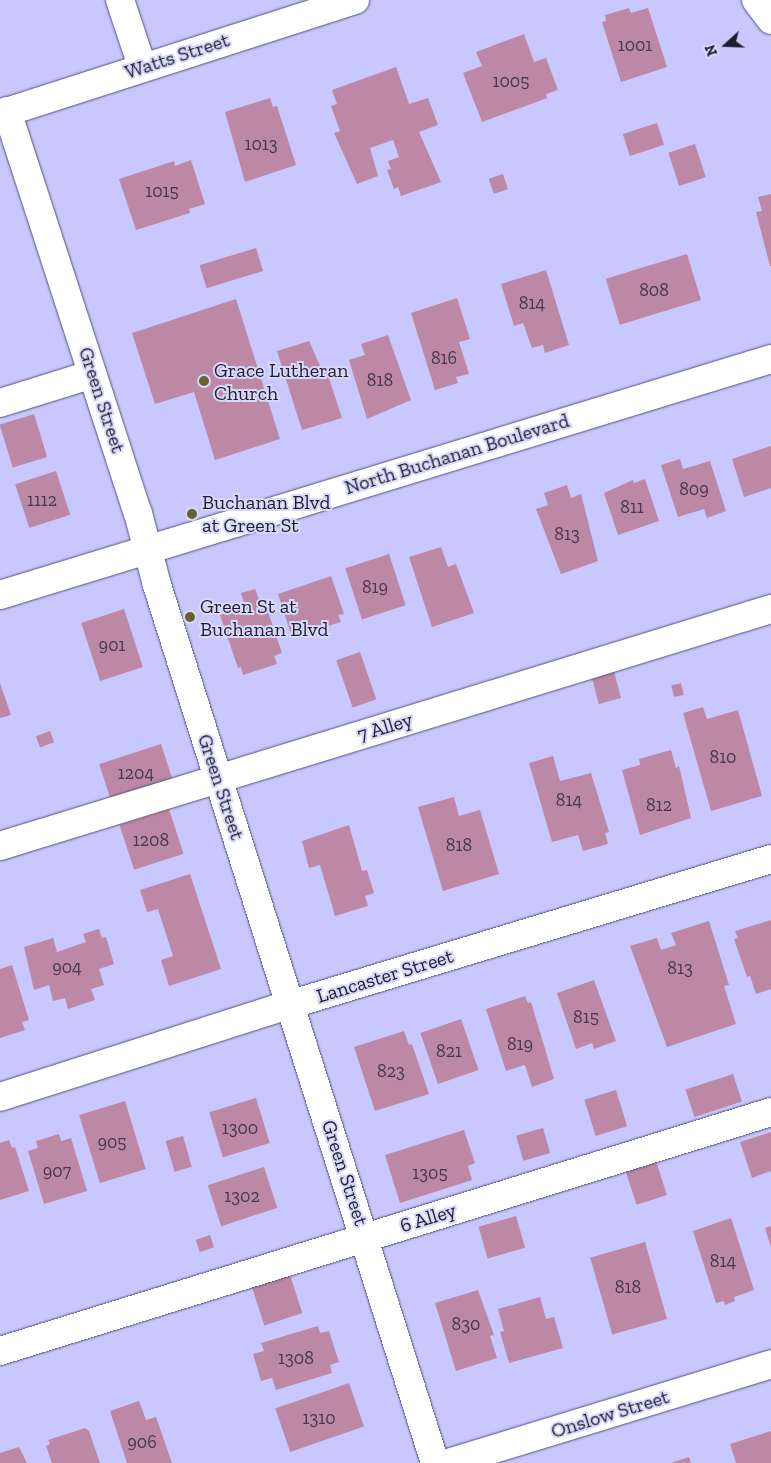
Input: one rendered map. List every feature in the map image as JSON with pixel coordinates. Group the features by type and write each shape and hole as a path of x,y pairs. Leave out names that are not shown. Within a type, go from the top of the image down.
{"street":[{"path":"120,0 142,66"},
{"name":"Watts Street","path":"4,112 142,66 355,0"},
{"path":"756,0 771,20"},
{"name":"Green Street","path":"4,112 93,374 218,779 292,1004 435,1463"},
{"name":"North Buchanan Boulevard","path":"0,595 771,359"},
{"path":"0,403 93,374"},
{"name":"7 Alley","path":"0,846 771,609"},
{"name":"Lancaster Street","path":"0,1097 292,1004 771,859"},
{"name":"6 Alley","path":"0,1352 771,1112"},
{"name":"Onslow Street","path":"448,1463 771,1364"}],"building":[{"path":"629,8 631,13 648,8 667,67 621,82 602,22 606,21 605,15"},
{"path":"524,34 534,62 546,58 558,90 546,94 547,98 482,122 463,73 482,66 476,52"},
{"path":"396,67 409,104 428,98 438,125 419,132 441,182 401,196 398,187 394,189 387,170 391,169 388,161 399,157 393,140 370,148 378,176 357,184 334,133 340,131 331,106 337,104 332,90"},
{"path":"270,98 273,107 277,106 296,165 245,182 225,112"},
{"path":"657,123 664,145 630,156 623,134"},
{"path":"695,144 706,177 679,186 668,153"},
{"path":"191,160 205,204 189,209 190,213 136,230 119,179 174,161 175,166"},
{"path":"503,174 508,189 494,194 489,179"},
{"path":"771,194 770,266 756,212 762,211 758,197"},
{"path":"256,248 263,271 207,288 200,265"},
{"path":"687,254 701,300 620,325 606,279"},
{"path":"546,270 569,345 545,353 543,345 532,348 523,323 514,326 501,284"},
{"path":"457,298 470,339 459,342 469,374 456,377 458,383 435,390 411,313"},
{"name":"Grace Lutheran Church","path":"236,299 280,439 215,460 194,392 155,404 132,333"},
{"path":"388,335 411,400 367,419 349,360 365,355 361,344"},
{"path":"309,341 321,368 325,366 342,418 302,430 277,351"},
{"path":"34,414 47,457 13,468 0,424"},
{"path":"771,446 771,488 744,497 732,459"},
{"path":"680,459 683,469 710,461 726,511 707,518 704,509 678,517 661,465"},
{"path":"56,471 70,515 29,528 15,484"},
{"path":"645,479 659,521 618,535 604,493 633,480 634,483"},
{"path":"567,485 571,498 581,494 598,561 561,574 536,509 548,505 544,493"},
{"path":"441,547 448,567 456,564 474,613 432,627 409,557"},
{"path":"389,554 406,605 362,620 345,568"},
{"path":"331,576 344,614 338,615 341,622 292,637 278,594"},
{"path":"255,589 260,602 264,600 282,653 274,656 277,664 243,675 241,667 238,668 220,615 245,606 241,593"},
{"path":"124,609 143,667 100,681 81,623"},
{"path":"360,652 376,699 353,707 336,660"},
{"path":"613,668 621,698 599,704 591,674"},
{"path":"0,683 11,715 0,718"},
{"path":"681,683 684,695 674,697 671,685"},
{"path":"703,707 707,719 738,710 762,796 711,811 683,713"},
{"path":"50,731 54,742 40,747 36,736"},
{"path":"161,744 173,782 112,802 99,764"},
{"path":"671,750 676,768 679,766 691,818 640,835 622,770 640,765 639,759"},
{"path":"553,756 560,781 591,773 609,832 605,833 608,844 583,851 578,835 552,842 529,763"},
{"path":"454,797 459,816 480,810 499,874 443,891 418,807"},
{"path":"169,809 184,854 134,870 120,825"},
{"path":"349,825 362,871 367,870 374,893 365,896 368,906 335,916 320,865 309,868 302,841"},
{"path":"190,874 221,969 169,986 161,960 173,956 158,909 147,912 140,890"},
{"path":"771,920 771,989 756,994 750,976 747,977 734,939 738,938 735,931"},
{"path":"709,921 729,985 724,986 736,1024 667,1047 630,946 657,938 661,950 676,945 671,933"},
{"path":"99,929 102,938 106,937 114,964 99,969 104,985 91,989 95,1000 68,1009 65,998 53,1001 49,985 34,990 24,947 53,938 57,952 86,942 83,934"},
{"path":"12,965 29,1020 22,1022 25,1030 0,1038 0,969"},
{"path":"594,980 616,1041 594,1049 592,1043 576,1049 557,993"},
{"path":"525,996 528,1003 531,1002 554,1079 532,1087 525,1065 506,1071 486,1009"},
{"path":"461,1019 479,1070 438,1084 420,1033"},
{"path":"404,1031 409,1045 412,1044 429,1094 375,1111 354,1047"},
{"path":"733,1074 742,1102 694,1117 685,1089"},
{"path":"616,1090 627,1126 596,1136 584,1100"},
{"path":"256,1098 270,1143 223,1157 209,1112"},
{"path":"125,1101 146,1169 100,1183 79,1115"},
{"path":"543,1128 550,1153 523,1161 516,1136"},
{"path":"464,1130 475,1163 468,1166 472,1180 400,1203 385,1155"},
{"path":"771,1132 771,1171 752,1178 740,1142"},
{"path":"59,1134 61,1141 71,1138 87,1191 44,1204 28,1151 38,1148 36,1141"},
{"path":"183,1136 192,1167 175,1172 166,1141"},
{"path":"9,1140 12,1148 15,1147 29,1191 0,1200 0,1143"},
{"path":"654,1155 667,1195 637,1205 624,1165"},
{"path":"264,1167 277,1208 221,1226 208,1185"},
{"path":"516,1216 525,1248 488,1258 479,1227"},
{"path":"731,1218 754,1290 734,1297 735,1301 725,1305 724,1301 716,1303 693,1231"},
{"path":"771,1226 771,1247 765,1228"},
{"path":"210,1235 214,1247 200,1252 196,1240"},
{"path":"645,1242 667,1319 612,1335 590,1258"},
{"path":"290,1275 302,1313 264,1325 252,1287"},
{"path":"478,1290 494,1335 490,1336 497,1358 456,1371 435,1303"},
{"path":"540,1297 546,1319 554,1317 563,1348 509,1363 500,1332 504,1331 498,1309"},
{"path":"318,1326 320,1333 329,1331 339,1362 330,1365 332,1373 276,1390 272,1378 261,1381 253,1354 264,1351 261,1343"},
{"path":"349,1383 364,1426 290,1452 275,1408"},
{"path":"139,1401 146,1420 156,1417 172,1463 127,1463 110,1411"},
{"path":"85,1428 89,1431 100,1463 52,1463 46,1446 50,1444 48,1440"},
{"path":"771,1431 771,1463 736,1463 730,1444"},
{"path":"19,1447 27,1463 0,1463 0,1453"},
{"path":"689,1457 691,1463 671,1463"}],"place":[{"name":"Grace Lutheran Church","path":"204,381"},
{"name":"Buchanan Blvd at Green St","path":"192,514"},
{"name":"Green St at Buchanan Blvd","path":"190,617"}]}
